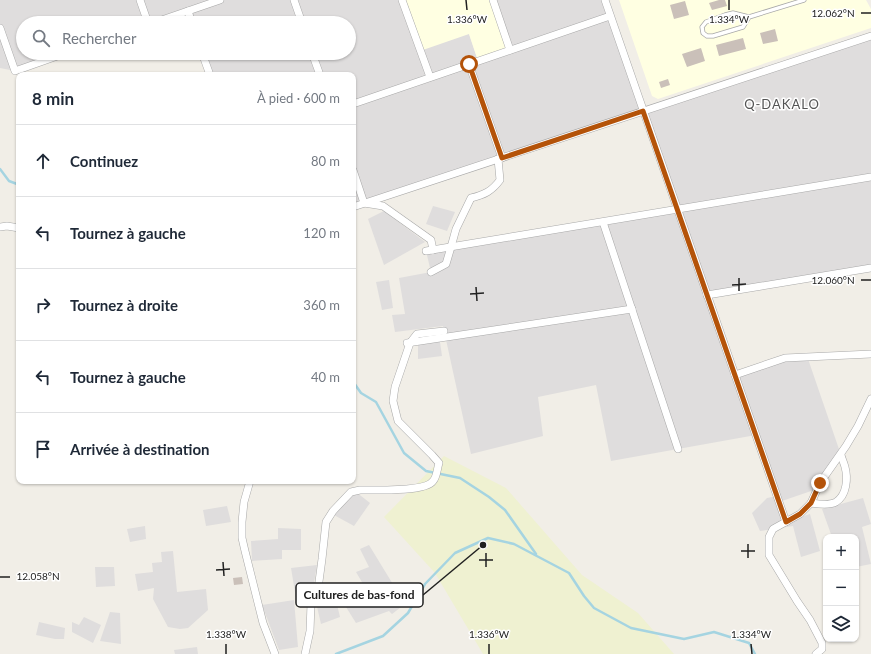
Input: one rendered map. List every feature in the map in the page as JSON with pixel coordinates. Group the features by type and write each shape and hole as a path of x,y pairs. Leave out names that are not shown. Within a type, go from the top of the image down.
{"street":[{"path":"140,0 146,16"},
{"path":"173,16 220,0"},
{"path":"294,0 300,16"},
{"path":"402,0 430,77"},
{"path":"493,0 510,50"},
{"path":"605,0 786,522"},
{"path":"188,11 190,16"},
{"path":"356,103 610,16"},
{"path":"0,28 15,71 46,60"},
{"path":"356,206 871,36"},
{"path":"205,60 209,72"},
{"path":"315,60 319,72"},
{"path":"431,272 446,264 456,229 471,198 482,196 495,187 500,180 500,158 469,64"},
{"path":"364,203 383,206 430,240 430,250 871,177"},
{"path":"356,179 364,203"},
{"path":"603,222 678,449"},
{"path":"0,227 7,226 16,228"},
{"path":"707,296 871,268"},
{"path":"407,343 632,309"},
{"path":"305,654 310,631 311,604 318,589 326,522 333,512 352,492 360,490 418,488 428,486 433,482 439,463 432,454 398,421 393,401 395,387 407,343 417,334 444,331"},
{"path":"735,375 785,358 871,354"},
{"path":"816,654 822,649 822,643 810,620 769,555 769,537 773,529 800,514 811,503 820,483 858,426 871,399"},
{"path":"811,503 820,504 835,502 842,496 845,490 846,481 845,468 840,455"},
{"path":"249,484 244,502 242,538 263,623 275,654"}],"lane":[{"path":"750,17 743,28 713,36 707,36 703,33 702,27 706,22 725,15 733,13 750,17 804,0"}],"shaded area":[{"path":"0,0 402,0 469,34 478,61 493,0 605,0 643,111 356,206 356,72 209,72 205,60 356,60 356,16 189,16 188,12 175,16 16,16 16,60 46,60 15,71 0,68"},
{"path":"402,0 493,0 510,50 478,61 469,34 420,51"},
{"path":"619,0 866,0 871,9 871,28 658,99 652,96"},
{"path":"871,36 871,268 708,295 735,375 785,358 807,356 841,455 817,489 779,502 786,522 810,514 820,551 801,557 793,526 760,531 752,513 767,498 777,496 756,435 611,461 596,385 538,397 543,436 471,454 443,326 395,332 392,315 405,314 399,278 431,272 426,251 677,209 643,111"},
{"path":"433,206 455,212 447,231 426,224"},
{"path":"384,211 425,242 384,265 368,219"},
{"path":"389,280 393,308 382,310 376,282"},
{"path":"439,335 442,356 418,359 418,336"},
{"path":"444,456 506,488 582,575 638,613 674,654 483,654 435,573 384,517"},
{"path":"356,492 370,503 354,526 334,515"},
{"path":"863,498 871,524 862,527 871,564 859,566 859,534 831,534 822,509"},
{"path":"227,506 231,522 206,526 203,510"},
{"path":"145,526 146,539 130,542 127,529"},
{"path":"278,528 301,529 301,550 282,550 282,559 252,561 251,541 278,539"},
{"path":"369,545 405,604 392,614 389,611 356,623 346,607 369,594 356,572 369,567 360,549"},
{"path":"173,551 177,592 206,589 208,610 188,628 180,629 168,627 153,599 154,588 138,591 135,574 153,572 152,563 162,562 161,552"},
{"path":"317,565 312,595 296,598 291,568"},
{"path":"95,567 114,567 115,586 96,587"},
{"path":"334,592 340,617 321,624 315,598"},
{"path":"294,600 298,647 279,650 262,605"},
{"path":"110,612 120,613 121,644 100,641"},
{"path":"84,617 101,625 93,643 72,632 72,622 79,625"},
{"path":"39,622 65,628 64,639 55,639 36,635"},
{"path":"197,647 198,654 175,654 174,650"}],"building":[{"path":"725,0 727,6 712,10 709,3"},
{"path":"685,1 689,15 674,19 670,5"},
{"path":"775,29 778,41 763,44 760,33"},
{"path":"743,38 746,49 719,56 716,45"},
{"path":"701,48 705,61 687,67 682,54"},
{"path":"668,79 670,85 661,88 659,82"},
{"path":"242,577 243,584 234,585 233,578"}],"waterway":[{"path":"0,169 9,181 16,184"},
{"path":"356,386 361,393 376,402 404,453 426,471 460,478 489,497 505,510 536,554"},
{"path":"336,654 383,636 408,613 425,584 455,553 488,538 514,544 569,573 594,608 631,628 684,639 714,632 749,643 755,654"}],"place":[{"name":"Cultures de bas-fond","path":"483,545"}],"district":[{"name":"Q-DAKALO","path":"782,104"}],"route":[{"path":"469,64 502,158 643,111 786,522 800,514 811,503 820,483"}]}
